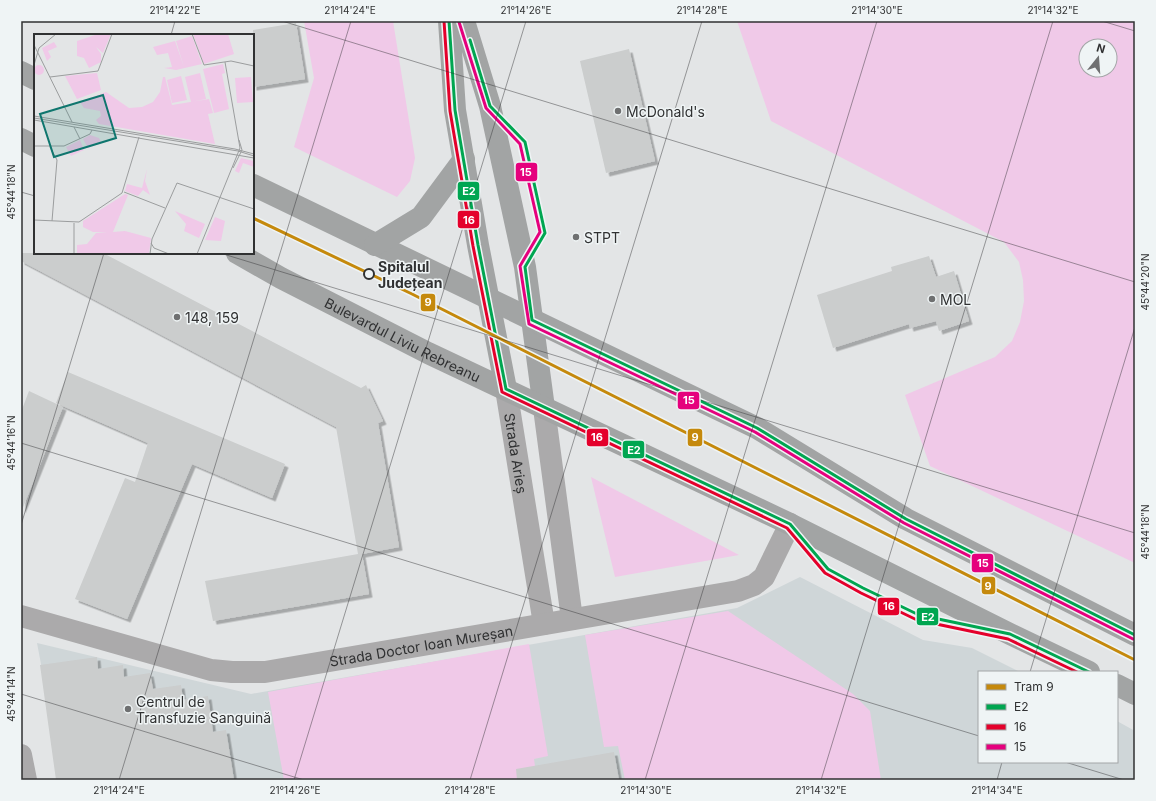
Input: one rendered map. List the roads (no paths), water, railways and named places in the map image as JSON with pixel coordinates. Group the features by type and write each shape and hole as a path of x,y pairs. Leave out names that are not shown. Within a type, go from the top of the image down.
{"main road":[{"name":"Strada Arieș","path":"449,21 455,110 488,298 506,389"},
{"path":"464,21 490,106 525,267 544,408"},
{"path":"21,72 34,78"},
{"path":"21,139 34,146"},
{"path":"375,245 421,217 464,159"},
{"path":"254,185 757,428 906,519 1135,635"},
{"name":"Bulevardul Liviu Rebreanu","path":"239,254 281,278 393,335 790,524 1087,671"},
{"path":"1118,686 1135,694"}],"street":[{"name":"Strada Arieș","path":"506,389 544,624"},
{"path":"544,408 572,619"},
{"name":"Strada Doctor Ioan Mureșan","path":"21,616 211,670 232,672 265,672 738,591 754,585 764,577 790,524"},
{"path":"21,755 26,780"}],"tram line":[{"name":"9","path":"254,218 412,294 1135,660"}],"place":[{"name":"McDonald's","path":"618,111"},
{"name":"STPT","path":"576,237"},
{"name":"Spitalul Județean","path":"369,274"},
{"name":"MOL","path":"932,299"},
{"name":"148, 159","path":"177,317"},
{"name":"Centrul de Transfuzie Sanguină","path":"128,709"}]}
